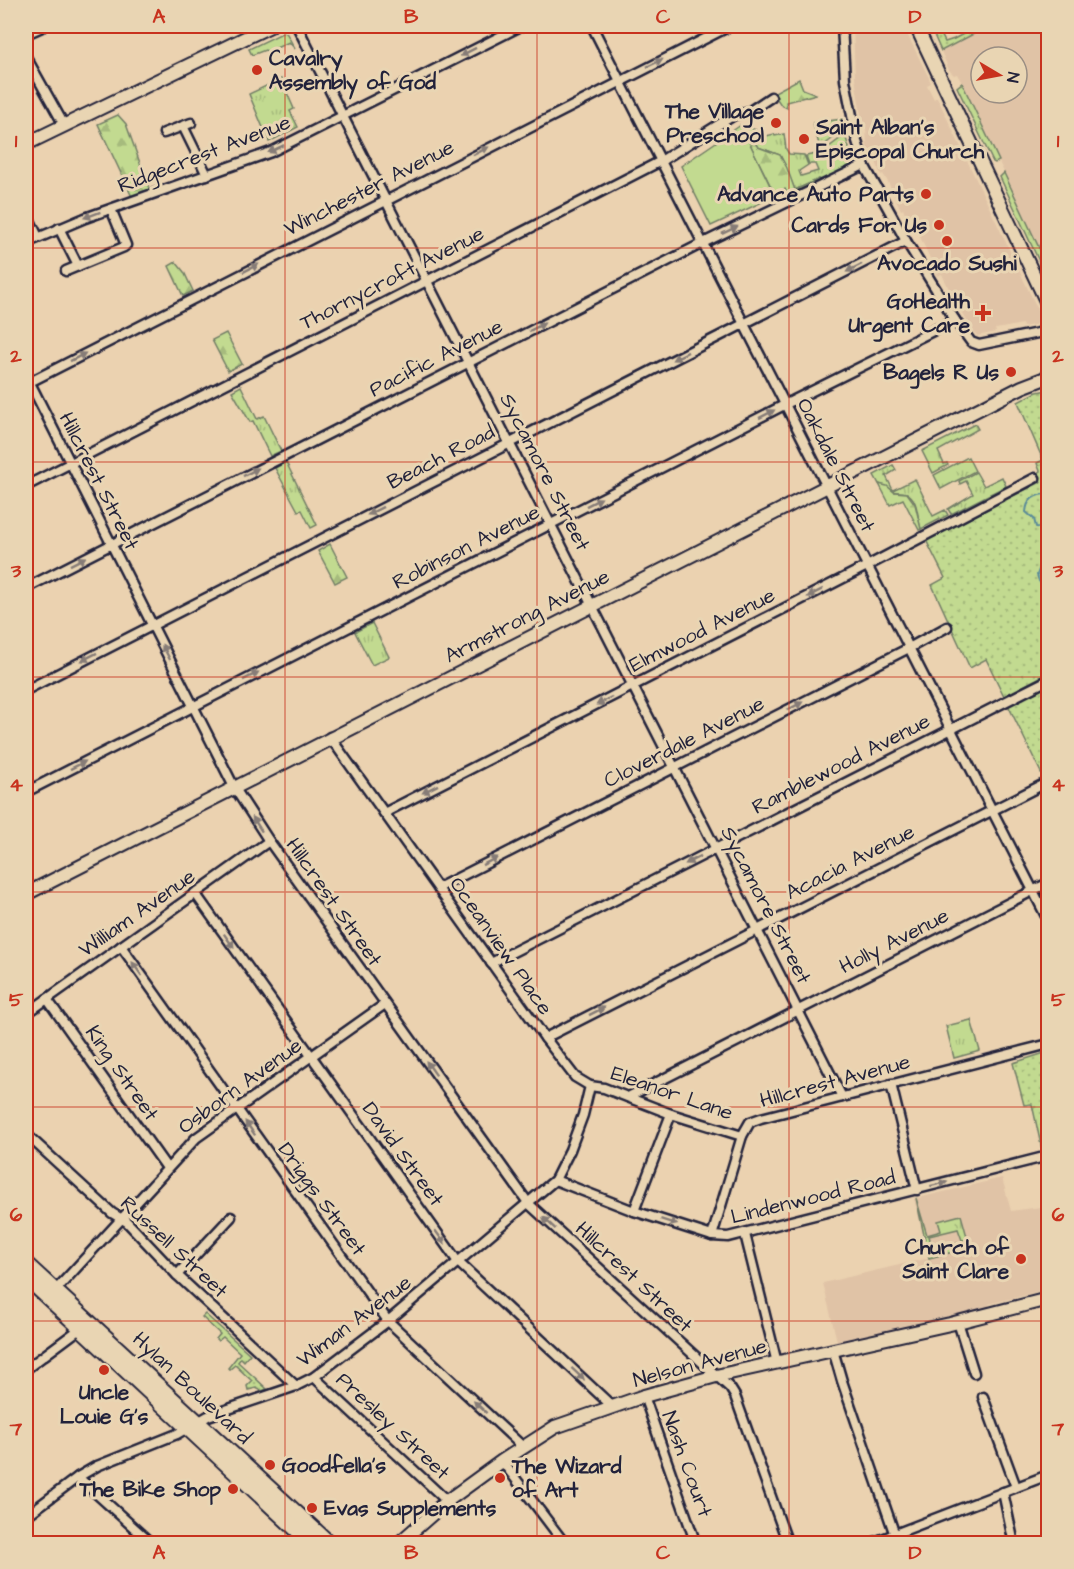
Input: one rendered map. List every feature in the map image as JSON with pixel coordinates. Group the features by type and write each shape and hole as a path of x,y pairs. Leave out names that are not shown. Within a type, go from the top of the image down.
{"main road":[{"name":"Hylan Boulevard","path":"26,1264 194,1425 312,1544"},
{"name":"Hylan Boulevard","path":"26,1276 81,1328 330,1544"}],"street":[{"path":"26,34 44,26"},
{"path":"26,144 270,26"},
{"name":"Sycamore Street","path":"297,26 842,1096"},
{"name":"Ridgecrest Avenue","path":"26,243 59,228 271,152 521,26"},
{"name":"Oakdale Street","path":"592,26 1048,920"},
{"name":"Winchester Avenue","path":"27,380 730,26"},
{"path":"842,26 845,80 864,165 906,241 955,320 971,342 978,345 1048,331"},
{"path":"916,26 1048,304"},
{"path":"26,57 64,125"},
{"name":"Thornycroft Avenue","path":"26,486 661,161 734,115 750,111 771,97"},
{"path":"164,133 187,125 207,175"},
{"name":"Pacific Avenue","path":"26,588 704,243 864,165"},
{"path":"66,271 126,245 111,209"},
{"path":"26,212 38,237"},
{"path":"59,228 78,266"},
{"name":"Beach Road","path":"26,690 906,241"},
{"name":"Robinson Avenue","path":"26,792 785,404 955,320"},
{"name":"Armstrong Avenue","path":"26,894 827,485 1022,387 1048,377"},
{"name":"Hillcrest Street","path":"27,380 234,787 269,841 529,1204 730,1388 735,1396 788,1544"},
{"name":"Elmwood Avenue","path":"384,813 1035,478"},
{"name":"Cloverdale Avenue","path":"438,888 947,627"},
{"name":"Ramblewood Avenue","path":"491,963 1048,680"},
{"name":"Oceanview Place","path":"330,737 544,1038 575,1077 590,1086"},
{"name":"Acacia Avenue","path":"544,1038 1044,784"},
{"name":"William Avenue","path":"26,1014 269,841"},
{"name":"Holly Avenue","path":"628,1097 1048,883"},
{"name":"David Street","path":"195,894 458,1262 614,1407"},
{"name":"Driggs Street","path":"121,946 388,1321 523,1447"},
{"name":"King Street","path":"47,999 167,1168"},
{"name":"Osborn Avenue","path":"55,1291 196,1138 385,1004"},
{"name":"Hillcrest Avenue","path":"742,1136 750,1122 761,1118 1047,1044"},
{"path":"891,1084 917,1190"},
{"path":"555,1180 570,1150 583,1115 590,1086"},
{"name":"Eleanor Lane","path":"590,1086 604,1088 671,1114 742,1136"},
{"path":"634,1211 671,1114"},
{"name":"Russell Street","path":"26,1134 112,1213 128,1222 177,1275 296,1386"},
{"path":"712,1236 742,1136"},
{"name":"Lindenwood Road","path":"555,1180 634,1211 712,1236 728,1237 1048,1156"},
{"name":"Wiman Avenue","path":"26,1516 78,1477 97,1466 194,1425 208,1416 296,1386 314,1377 388,1321 555,1180"},
{"path":"177,1275 231,1217"},
{"path":"745,1234 777,1363"},
{"name":"Nelson Avenue","path":"398,1544 447,1501 502,1461 555,1427 644,1396 716,1376 958,1322 1048,1299"},
{"path":"958,1322 974,1373"},
{"path":"26,1369 81,1328"},
{"path":"833,1350 898,1544"},
{"name":"Presley Street","path":"314,1377 447,1501"},
{"name":"Nash Court","path":"644,1396 696,1544"},
{"path":"983,1397 1016,1488"},
{"path":"502,1461 565,1544"},
{"path":"869,1544 1048,1475"},
{"path":"78,1477 152,1544"},
{"path":"1003,1492 1014,1544"}],"shaded area":[{"path":"853,26 903,26 929,78 931,83 927,85 934,99 937,97 1044,323 995,329 996,332 977,336 958,307 962,305 960,300 955,302 942,274 938,276 911,217 907,219 903,209 901,210 888,182 883,174 881,175 873,154 870,155 867,148 866,127 863,127 855,78"},
{"path":"997,26 1048,26 1048,269 1044,272 1000,177 1004,172 999,162 993,162 957,87 962,83 957,74 954,75 949,70 941,51 983,29 996,30"},
{"path":"1002,1178 1011,1211 1048,1206 1048,1290 989,1304 989,1307 837,1341 823,1283 929,1258 914,1199"}],"green space":[{"path":"930,26 937,26 945,42 978,26 997,26 998,30 983,29 941,51"},
{"path":"284,32 295,49 289,42 268,52 265,50 252,55 249,49"},
{"path":"281,79 294,109 290,111 298,127 269,142 249,94"},
{"path":"799,79 803,89 816,94 786,102 787,108 781,105 773,93"},
{"path":"962,83 969,98 969,105 972,105 999,161 993,162 957,87"},
{"path":"118,115 126,124 150,191 133,199 98,124"},
{"path":"842,119 844,130 820,148 813,123"},
{"path":"741,125 756,130 758,138 784,134 789,154 804,155 808,165 799,171 801,176 818,171 815,164 809,164 806,156 821,153 845,135 853,161 852,165 823,181 819,179 795,190 780,155 758,147 754,142 748,140"},
{"path":"741,125 775,196 711,226 681,166"},
{"path":"748,140 754,142 758,147 780,155 795,190 819,179 823,181 792,196 788,195 785,189 775,195"},
{"path":"1004,173 1048,267 1044,272 1000,177"},
{"path":"176,262 184,272 193,291 183,296 169,266"},
{"path":"226,333 242,364 228,371 212,340"},
{"path":"241,386 257,419 264,416 281,451 270,456 253,421 250,422 232,391"},
{"path":"1048,390 1048,673 1004,696 986,659 970,668 932,585 945,578 926,540 1041,482 1037,473 1040,471 1037,463 1043,460 1018,402 1037,392"},
{"path":"975,424 978,429 938,451 944,464 948,465 933,473 922,451"},
{"path":"968,457 975,471 941,489 934,475"},
{"path":"286,462 317,525 311,528 302,510 298,511 275,468"},
{"path":"893,465 896,470 886,476 893,490 915,479 933,516 945,510 948,515 921,529 913,499 904,492 895,492 879,484 874,475"},
{"path":"976,472 984,486 1002,477 1006,486 951,514 948,509 973,494 966,481 960,484 959,481"},
{"path":"879,484 887,486 894,492 907,493 915,504 921,529 919,530 903,499 890,505"},
{"path":"330,544 347,577 335,583 318,551"},
{"path":"372,623 389,657 372,665 355,632"},
{"path":"1048,685 1048,787 1007,703"},
{"path":"971,1020 980,1051 954,1058 946,1026"},
{"path":"1048,1052 1048,1148 1042,1150 1032,1104 1024,1105 1013,1063"},
{"path":"916,1198 927,1235 941,1231 938,1221 961,1215 968,1240 962,1240 958,1229 929,1236 933,1251 958,1243 969,1245 969,1248 929,1258"},
{"path":"205,1314 250,1354 244,1361 241,1358 238,1362 267,1389 248,1390 247,1386 252,1381 235,1365 228,1368 240,1353 223,1337 218,1341 216,1339 220,1334 202,1317"}],"waterway":[{"path":"1048,494 1030,500 1026,512 1034,519 1036,527 1048,528"},
{"path":"1048,538 1040,551 1041,564 1037,575 1048,594"},
{"path":"1048,600 1048,606"}],"place":[{"name":"Cavalry Assembly of God","path":"257,70"},
{"name":"The Village Preschool","path":"776,123"},
{"name":"Saint Alban's Episcopal Church","path":"804,139"},
{"name":"Advance Auto Parts","path":"926,194"},
{"name":"Cards For Us","path":"939,225"},
{"name":"Avocado Sushi","path":"947,241"},
{"name":"GoHealth Urgent Care","path":"983,313"},
{"name":"Bagels R Us","path":"1011,372"},
{"name":"Church of Saint Clare","path":"1021,1259"},
{"name":"Uncle Louie G's","path":"104,1370"},
{"name":"Goodfella's","path":"270,1465"},
{"name":"The Wizard of Art","path":"500,1478"},
{"name":"The Bike Shop","path":"233,1489"},
{"name":"Evas Supplements","path":"312,1508"}]}
